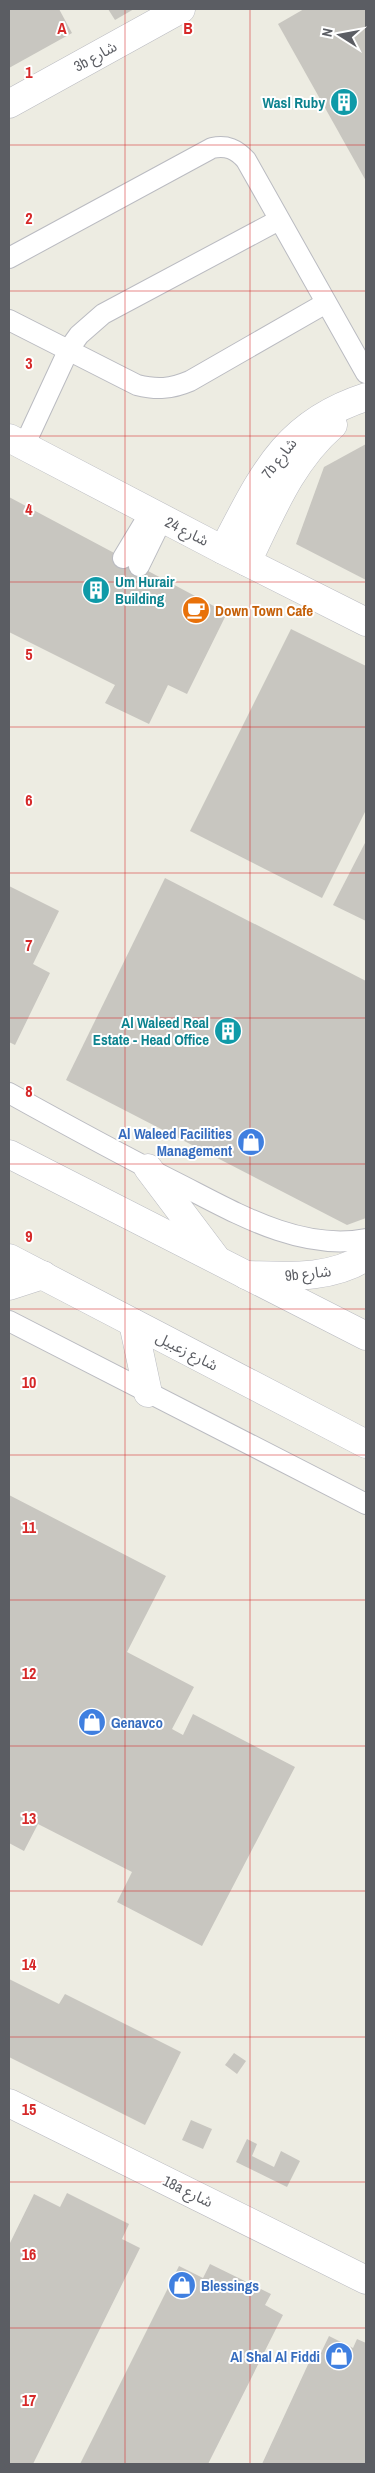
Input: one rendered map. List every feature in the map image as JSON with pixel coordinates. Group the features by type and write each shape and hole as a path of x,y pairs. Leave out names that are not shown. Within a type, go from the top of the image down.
{"street":[{"name":"3b شارع","path":"9,104 181,9"},
{"name":"7b شارع","path":"235,556 264,474 287,443 319,418 366,397"},
{"name":"7b شارع","path":"235,556 297,465 321,435 366,401"},
{"name":"شارع 24","path":"16,442 156,516 366,622"},
{"path":"9,1154 366,1336"},
{"path":"148,1168 219,1262"},
{"name":"9b شارع","path":"246,1276 326,1274 353,1265 366,1257"},
{"name":"شارع زعبيل","path":"9,1258 366,1444"},
{"path":"9,1286 42,1275"},
{"path":"134,1323 148,1393"},
{"name":"18a شارع","path":"9,2103 366,2280"}],"lane":[{"path":"9,258 212,148 222,146 231,148 246,160 366,373"},
{"path":"16,442 70,349 79,336 104,314 279,220"},
{"path":"9,320 70,349 138,385 155,389 173,388 190,381 326,303"},
{"path":"131,562 156,516"},
{"path":"9,1093 148,1168 248,1219 288,1233 324,1241 366,1239"},
{"path":"9,1321 366,1504"}],"building":[{"path":"9,9 59,9 72,33 9,68"},
{"path":"108,9 134,9 115,20"},
{"name":"Wasl Ruby","path":"304,9 366,9 366,181 278,24"},
{"path":"366,444 366,580 296,544 324,467"},
{"name":"Um Hurair Building","path":"9,497 227,613 187,694 168,685 149,724 105,703 115,685 9,632"},
{"path":"291,629 366,666 366,810 322,898 190,831"},
{"path":"366,841 366,921 333,905"},
{"name":"Al Waleed Real Estate - Head Office","path":"165,878 366,981 366,1218 347,1225 66,1080"},
{"path":"9,886 59,911 33,964 50,973 15,1045 9,1042"},
{"name":"Genavco","path":"9,1495 166,1576 127,1652 194,1687 172,1729 183,1735 193,1714 295,1767 202,1946 117,1902 132,1872 38,1824 24,1851 9,1843"},
{"path":"9,1979 59,2004 65,1994 181,2052 145,2125 9,2057"},
{"path":"234,2053 246,2061 237,2074 225,2065"},
{"path":"191,2120 212,2129 203,2149 182,2140"},
{"path":"247,2139 257,2144 252,2156 274,2167 281,2151 300,2161 287,2187 236,2162"},
{"path":"67,2193 129,2224 122,2239 140,2248 33,2464 9,2464 9,2245 34,2194 60,2207"},
{"path":"210,2264 271,2294 265,2305 283,2315 208,2464 80,2464 179,2266 203,2278"},
{"path":"329,2336 353,2348 357,2339 366,2343 366,2464 262,2464 311,2358 317,2361"}],"place":[{"name":"Wasl Ruby","path":"344,102"},
{"name":"Um Hurair Building","path":"96,590"},
{"name":"Down Town Cafe","path":"196,610"},
{"name":"Al Waleed Real Estate - Head Office","path":"228,1031"},
{"name":"Al Waleed Facilities Management","path":"251,1142"},
{"name":"Genavco","path":"92,1722"},
{"name":"Blessings","path":"182,2285"},
{"name":"Al Shal Al Fiddi","path":"339,2356"}]}
